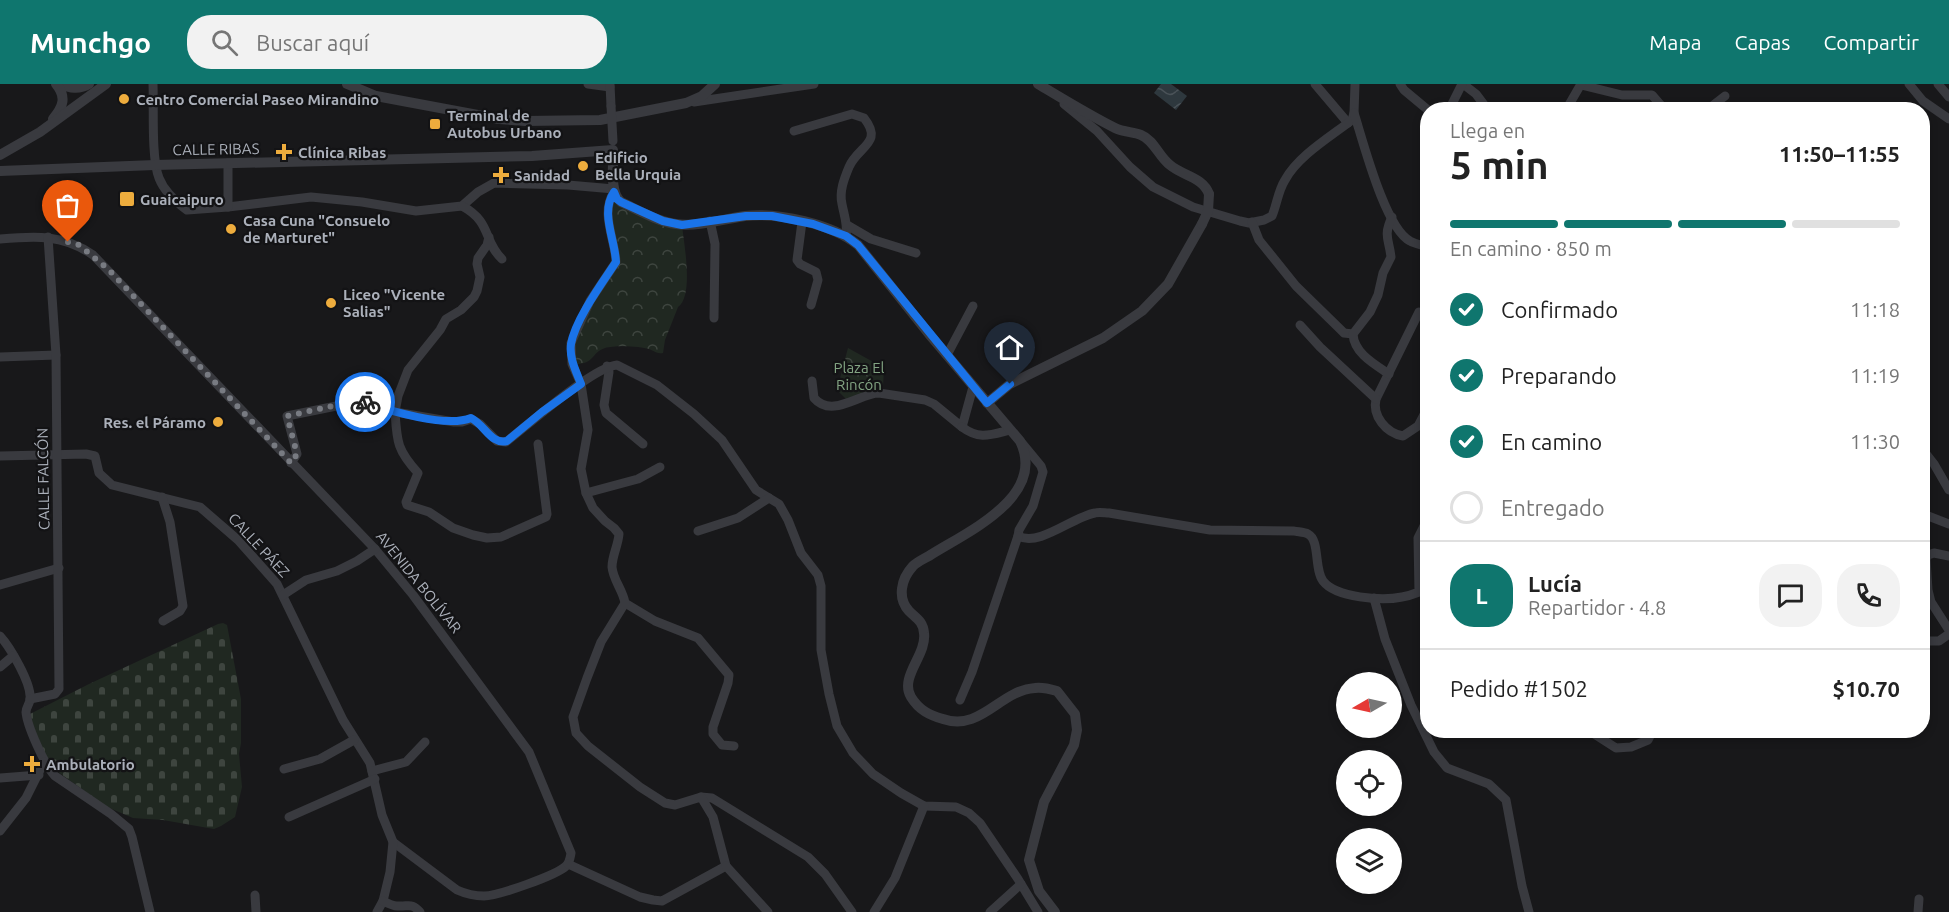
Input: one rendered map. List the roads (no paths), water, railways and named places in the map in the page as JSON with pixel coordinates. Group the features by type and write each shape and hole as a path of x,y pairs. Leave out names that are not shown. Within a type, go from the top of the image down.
{"street":[{"path":"58,84 71,88 89,84"},
{"path":"40,132 63,104 63,94 58,84"},
{"path":"0,155 40,132 106,84"},
{"path":"153,84 155,165 159,179 176,202 187,210 311,197 362,201 416,211 451,209 462,207 478,192 494,183 568,185 614,190"},
{"path":"347,84 376,96 499,119 525,121 600,120 686,103 814,84"},
{"path":"588,84 610,86 614,190 617,199 621,202 672,224 682,225 757,215 772,216 847,231 916,254"},
{"path":"686,103 702,96 715,84"},
{"path":"1028,84 1053,97 1077,114 1153,187 1192,207 1240,221 1252,222 1272,216 1280,189 1290,171 1305,156 1352,120 1355,84"},
{"path":"987,403 1010,384 1103,338 1142,312 1168,284 1208,211 1209,194 1206,186 1172,167 1160,157 1152,143 1143,135 1112,126 1038,84"},
{"path":"1315,84 1348,123"},
{"path":"1400,84 1420,103"},
{"path":"1453,102 1463,84 1482,102"},
{"path":"1571,102 1581,84 1622,95 1652,95 1658,102"},
{"path":"1909,84 1924,102"},
{"path":"1938,84 1949,97"},
{"path":"1717,102 1725,96"},
{"path":"1930,106 1949,119"},
{"path":"1354,113 1376,181 1396,227 1409,241 1420,244"},
{"path":"794,131 852,114 864,118 871,128 872,137 850,164 843,183 841,202 847,231 973,387 1041,466 1043,472 1033,506 1019,530 972,672 960,700"},
{"path":"1103,138 1112,126"},
{"name":"CALLE RIBAS","path":"0,171 532,156 613,146"},
{"path":"228,163 228,207"},
{"path":"614,190 609,200 608,213 616,262 590,301 571,344 572,364 581,384 588,430 581,469 586,493 593,508 619,534 612,566 625,603 601,642 594,660 573,717 576,733 588,746 664,803 675,805 700,797 712,798 808,857 825,874 852,912"},
{"path":"462,207 477,216 486,228 498,256 502,259"},
{"path":"1389,374 1355,346 1353,334 1370,312 1391,257 1386,228 1392,217"},
{"path":"710,221 715,244 714,318"},
{"path":"802,222 797,260 816,272 818,280 812,305"},
{"path":"1252,222 1259,240 1296,286 1344,333 1353,334"},
{"name":"AVENIDA BOLÍVAR","path":"0,239 48,237 79,245 93,255 375,549 413,595 529,752 571,853 568,864"},
{"name":"CALLE FALCÓN","path":"30,699 55,694 59,689 56,355 48,237"},
{"path":"489,237 487,245 478,258 480,281 474,297 461,310 446,319 408,370 399,392 395,412 400,450 418,473 406,502 407,505 429,512 453,528 472,536 487,538 501,537 546,517 538,444"},
{"path":"947,355 973,306"},
{"path":"1419,312 1376,399 1375,408 1381,422 1391,432 1400,436 1409,434 1420,422"},
{"path":"1300,325 1320,347 1376,399"},
{"path":"0,357 56,355"},
{"path":"608,366 604,405 606,413 643,444"},
{"path":"291,463 297,454 287,416 361,401 395,412 454,422 462,422 471,418 497,441 506,442 608,366 622,366 657,385 722,440 756,490 779,504 801,553 818,575 821,586 821,650 829,694 837,726 853,753 873,774 924,806 956,807 969,813 980,824 1038,912"},
{"path":"812,381 814,398 821,404 846,404 873,393 879,393 925,400 934,404 975,435 982,436 1010,430"},
{"path":"962,427 973,387"},
{"path":"1020,441 1026,452 1027,462 1022,484 1003,509 913,566 902,586 902,598 909,611 918,618 924,629 925,641 922,653 912,670 908,692 920,710 945,720 960,722 969,721 1018,692 1034,688 1057,691 1074,714 1077,730 1074,745 1044,802 1029,860 1039,891 1055,912"},
{"name":"CALLE PÁEZ","path":"0,456 57,454 94,456 99,473 108,482 201,507 238,540 277,584 354,740 370,763 382,814 393,842"},
{"path":"1930,459 1949,490"},
{"path":"586,493 638,479 660,466"},
{"path":"162,497 170,522 183,606 176,615 163,621"},
{"path":"698,531 738,518 769,498"},
{"path":"1018,536 1026,540 1038,537 1094,513 1109,513 1210,530 1294,531 1311,537 1314,543 1317,569 1323,582 1340,593 1374,598 1402,597 1419,592 1418,538 1420,534"},
{"path":"1930,517 1949,524"},
{"path":"283,595 306,580 338,571 375,549"},
{"path":"1930,554 1949,556"},
{"path":"0,585 59,568"},
{"path":"1374,598 1385,639 1420,723"},
{"path":"1930,598 1949,630"},
{"path":"625,603 655,621 698,638 729,675 713,727 713,734 722,745 734,746"},
{"path":"1930,641 1939,641 1949,634"},
{"path":"0,636 25,675 30,699 26,710 27,720 44,762 55,776 129,829 150,912"},
{"path":"0,667 13,656"},
{"path":"1427,738 1434,752 1447,768 1488,784 1506,800 1529,912"},
{"path":"1600,738 1616,748 1631,747 1649,738"},
{"path":"284,769 321,759 354,740"},
{"path":"289,817 373,775 406,762 426,742"},
{"path":"0,831 26,798 44,762"},
{"path":"0,778 39,775"},
{"path":"700,797 713,816 726,866 768,912"},
{"path":"874,912 895,878 924,806"},
{"path":"393,842 444,881 468,895 486,896 512,890 561,870 568,864 640,897 662,901 726,866"},
{"path":"377,912 383,902 390,872 393,842"},
{"path":"990,912 1021,884"},
{"path":"255,895 256,912"},
{"path":"1918,912 1919,899"},
{"path":"383,902 415,907 420,912"}],"water":[{"path":"1161,84 1171,84 1187,96 1176,110 1154,93"}],"place":[{"name":"Centro Comercial Paseo Mirandino","path":"124,99"},
{"name":"Terminal de Autobus Urbano","path":"435,124"},
{"name":"Clínica Ribas","path":"284,152"},
{"name":"Edificio Bella Urquia","path":"583,166"},
{"name":"Sanidad","path":"501,175"},
{"name":"Guaicaipuro","path":"127,199"},
{"name":"Casa Cuna \"Consuelo de Marturet\"","path":"231,229"},
{"name":"Liceo \"Vicente Salias\"","path":"331,303"},
{"name":"Res. el Páramo","path":"218,422"},
{"name":"Ambulatorio","path":"32,764"}],"park label":[{"name":"Plaza El Rincón","path":"859,376"}]}
